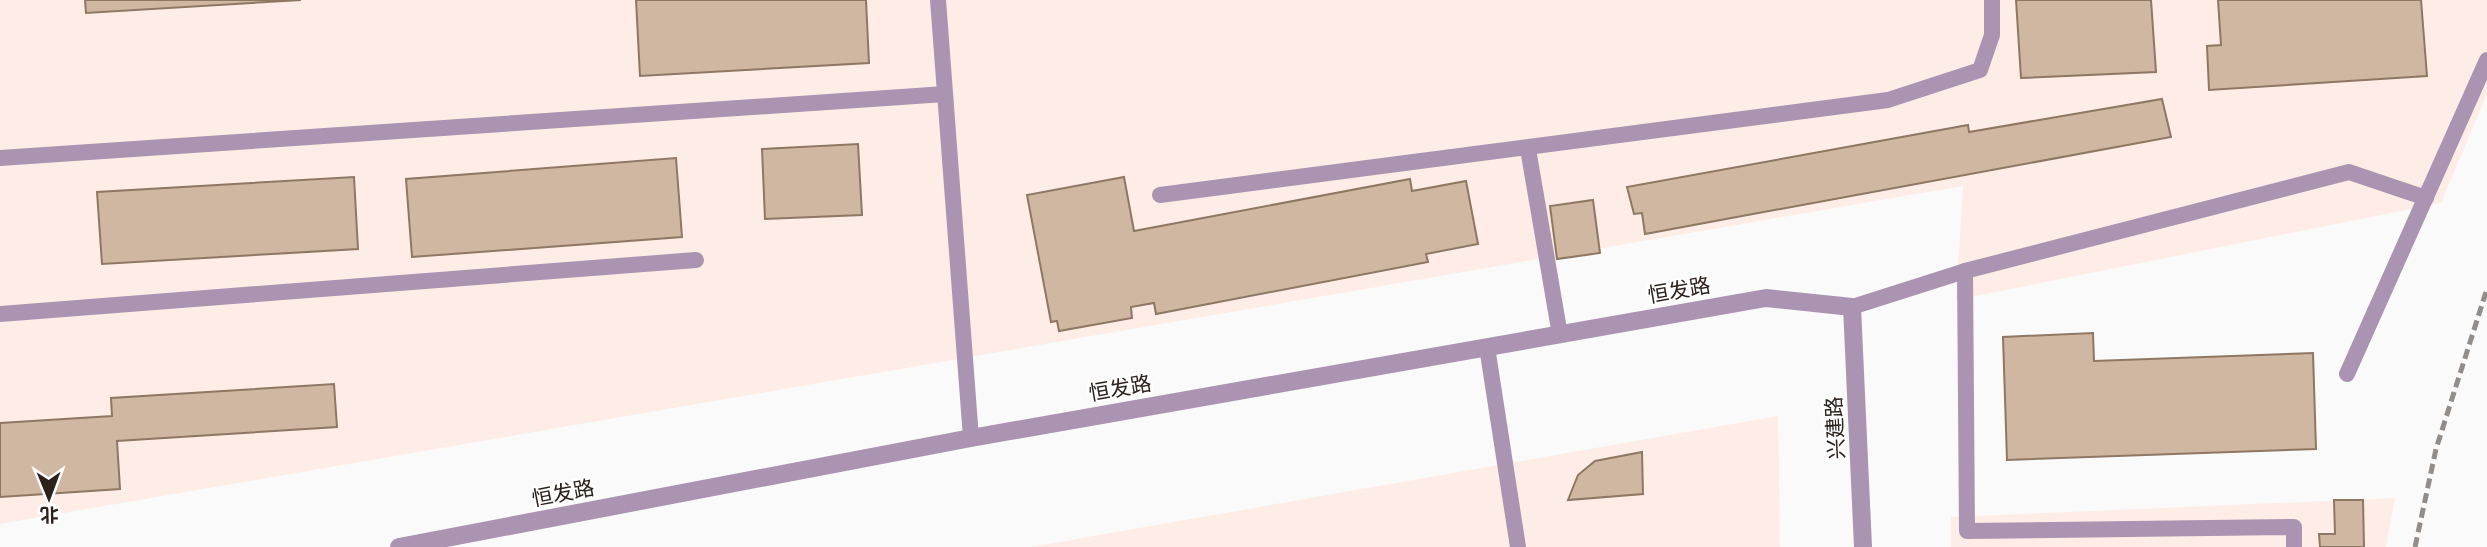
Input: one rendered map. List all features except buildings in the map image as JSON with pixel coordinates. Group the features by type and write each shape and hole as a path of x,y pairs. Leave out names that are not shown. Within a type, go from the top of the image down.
{"street":[{"name":"恒发路","path":"399,547 971,438 1766,298 1852,307"},
{"name":"兴建路","path":"1852,307 1863,547"}],"lane":[{"path":"938,0 971,438"},
{"path":"1160,195 1528,149 1902,95 1980,70 1992,35 1992,0"},
{"path":"2347,374 2487,60"},
{"path":"0,158 945,94"},
{"path":"1528,149 1560,335"},
{"path":"1852,307 1965,271 2349,172 2426,198"},
{"path":"0,314 696,260"},
{"path":"1965,271 1967,531 2294,527 2294,547"},
{"path":"1487,348 1518,547"}],"shaded area":[{"path":"0,0 2487,0 2487,94 2441,203 1956,300 1963,186 0,524"},
{"path":"1778,416 1780,547 1031,547"},
{"path":"2395,498 2386,547 1951,547 1951,517"}],"railway":[{"path":"2415,547 2436,449 2487,289"}]}
